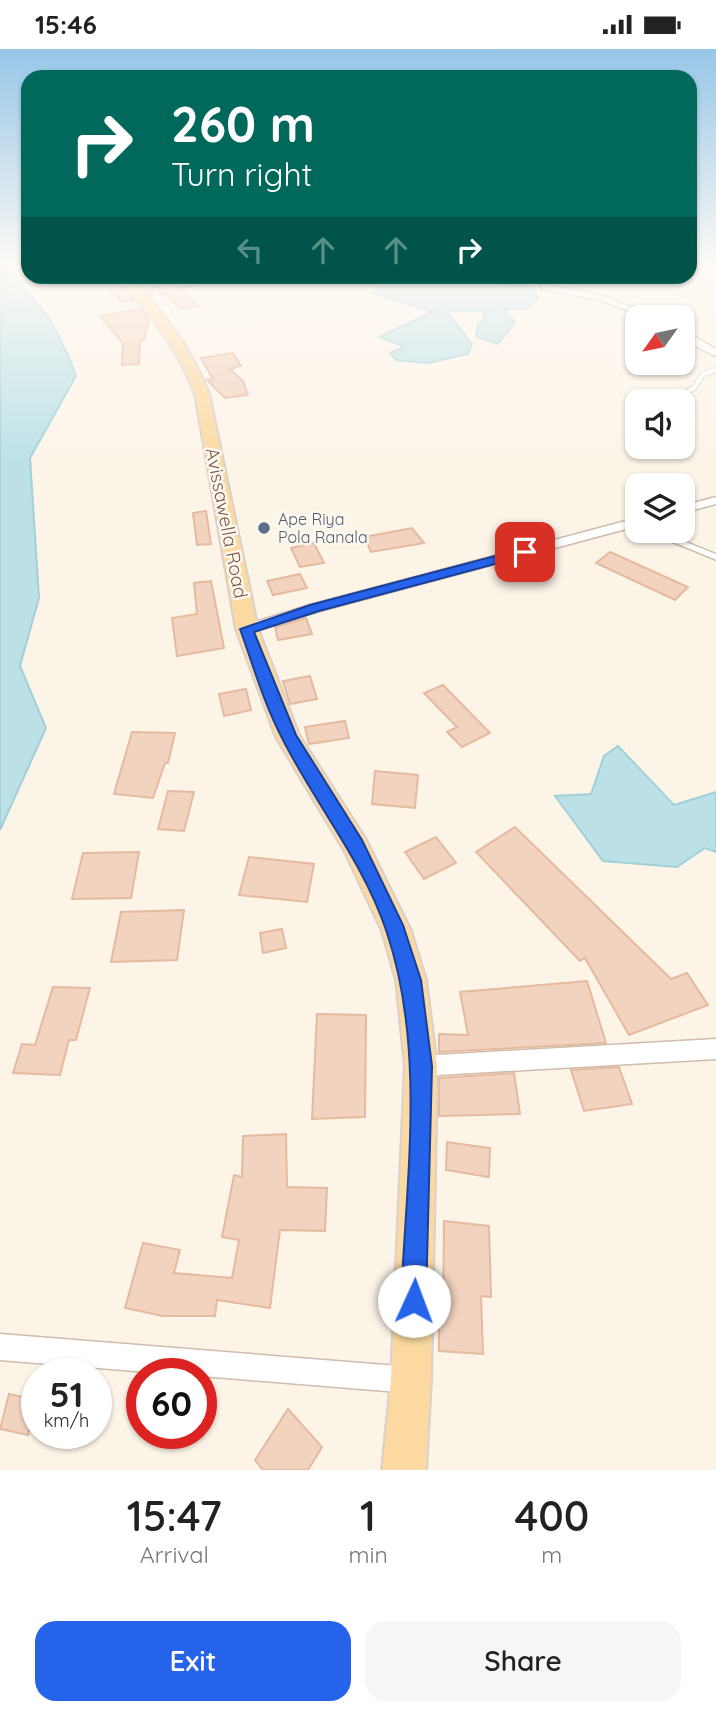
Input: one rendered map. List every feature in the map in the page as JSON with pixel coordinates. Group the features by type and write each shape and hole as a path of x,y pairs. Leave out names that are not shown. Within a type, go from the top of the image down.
{"main road":[{"name":"Avissawella Road","path":"171,332 190,359 202,394 247,629 288,737 356,846 396,931 411,980 421,1066 411,1380 404,1470"}],"street":[{"path":"695,341 716,353"},
{"path":"695,506 716,500"},
{"path":"247,629 315,608 625,527"},
{"path":"421,1066 716,1049"},
{"path":"0,1347 411,1380"}],"lane":[{"path":"692,389 703,373 716,370"},
{"path":"682,543 716,557"}],"water":[{"path":"0,332 57,332 76,376 30,458 39,598 20,666 46,728 0,830"},
{"path":"389,332 463,332 472,344 468,354 428,363 396,360 390,353 405,347 379,337"},
{"path":"477,332 507,332 498,344 476,336"},
{"path":"618,746 674,805 716,792 716,852 705,848 677,867 603,861 555,796 591,794 604,756"}],"building":[{"path":"114,332 146,332 144,340 140,341 139,364 122,365 123,343"},
{"path":"233,353 241,366 230,369 243,381 248,395 225,398 207,380 213,379 201,358"},
{"path":"206,511 211,544 197,545 193,513"},
{"path":"412,528 424,543 371,552 364,537"},
{"path":"314,543 324,563 300,567 291,548"},
{"path":"610,552 688,587 675,600 596,563"},
{"path":"515,561 529,573 509,581 494,568"},
{"path":"300,574 307,588 273,595 267,581"},
{"path":"211,581 224,648 177,656 172,618 197,614 194,583"},
{"path":"306,618 312,634 278,640 275,627"},
{"path":"310,676 317,699 290,704 283,681"},
{"path":"443,685 490,733 462,747 447,732 457,727 424,693"},
{"path":"246,689 251,710 224,716 219,694"},
{"path":"345,721 349,738 309,744 305,727"},
{"path":"132,732 175,733 168,763 165,763 153,798 114,794"},
{"path":"375,771 418,775 415,808 372,804"},
{"path":"168,791 194,792 184,831 158,829"},
{"path":"515,827 671,979 687,973 708,1005 629,1035 585,958 580,961 476,852"},
{"path":"436,837 456,863 424,879 405,852"},
{"path":"139,852 131,898 72,899 83,853"},
{"path":"249,857 314,864 307,902 239,895"},
{"path":"184,910 177,960 111,962 121,912"},
{"path":"282,929 286,948 263,953 260,933"},
{"path":"587,981 606,1043 439,1052 439,1034 468,1035 460,992"},
{"path":"53,987 90,988 76,1040 69,1040 60,1075 13,1073 22,1044 35,1045"},
{"path":"317,1014 366,1015 365,1117 312,1119"},
{"path":"619,1067 632,1104 584,1111 571,1070"},
{"path":"514,1073 520,1114 439,1116 439,1078"},
{"path":"286,1134 287,1187 327,1188 325,1231 280,1230 270,1308 217,1300 215,1316 163,1316 125,1308 143,1243 180,1250 174,1273 232,1278 239,1240 222,1237 234,1175 242,1177 243,1136"},
{"path":"447,1142 490,1148 489,1177 446,1170"},
{"path":"444,1221 489,1226 491,1297 481,1296 483,1354 439,1351 439,1309 443,1309"},
{"path":"9,1394 21,1397 21,1434 0,1429"},
{"path":"288,1409 322,1447 308,1470 263,1470 255,1460"}],"place":[{"name":"Ape Riya Pola Ranala","path":"264,528"}],"route":[{"path":"414,1301 421,1066 411,980 396,931 356,846 288,737 247,629 525,552"}]}
